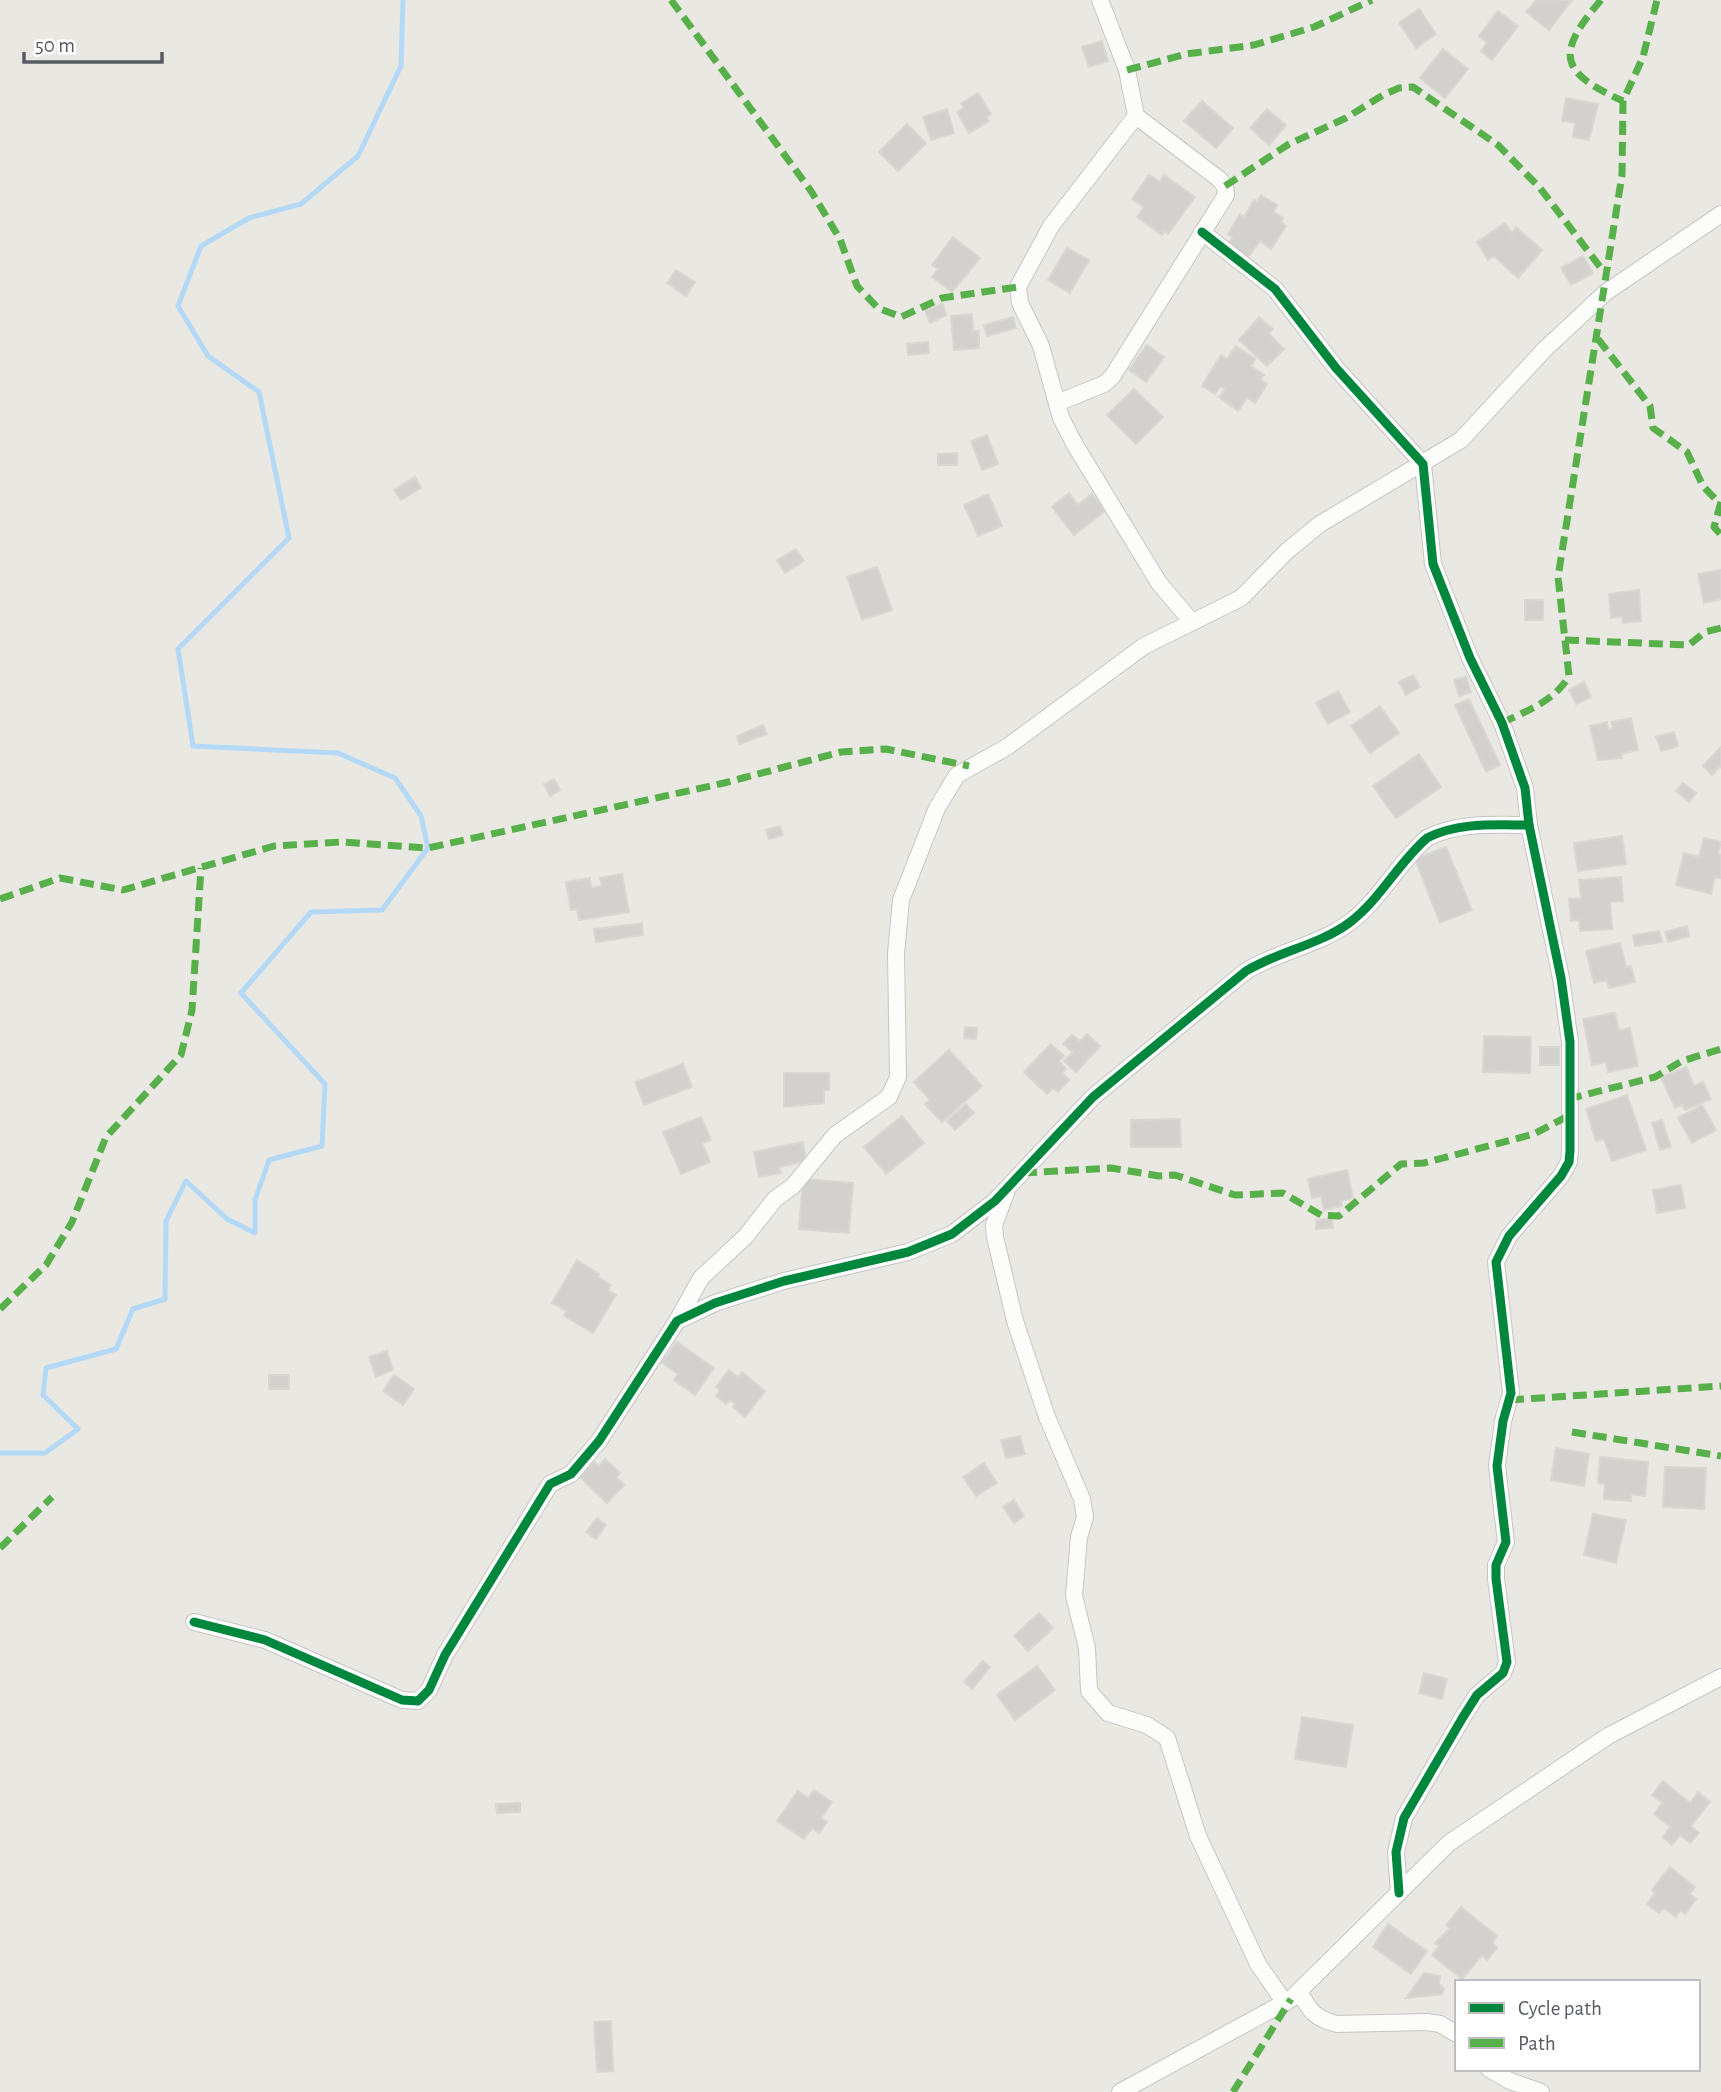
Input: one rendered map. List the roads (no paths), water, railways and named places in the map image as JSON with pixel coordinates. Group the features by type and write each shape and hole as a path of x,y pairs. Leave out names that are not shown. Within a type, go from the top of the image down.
{"street":[{"path":"1057,403 1104,384 1112,377 1226,195 1225,186 1136,116 1127,71 1100,0"},
{"path":"1136,116 1051,226 1018,287 1020,303 1047,365 1057,403 1075,445 1159,583 1192,622"},
{"path":"194,1622 265,1640 402,1700 418,1701 429,1690 445,1655 550,1484 571,1474 599,1441 677,1321 701,1278 746,1236 775,1199 793,1186 835,1135 877,1108 893,1092 899,1065 896,953 901,900 944,791 969,766 1007,747 1143,646 1241,598 1287,551 1320,523 1461,440 1544,350 1605,293 1721,214"},
{"path":"1202,232 1275,289 1335,368 1423,464 1433,564 1450,612 1517,762 1525,788 1529,825 1561,978 1570,1042 1569,1162 1509,1236 1496,1262 1511,1393 1503,1421 1497,1466 1506,1542 1496,1565 1496,1579 1507,1662 1503,1673 1478,1695 1463,1717 1404,1818 1396,1852 1399,1893"},
{"path":"677,1321 715,1303 784,1280 908,1252 953,1234 1008,1188 1116,1077 1246,971 1266,959 1348,924 1427,838 1440,832 1476,825 1529,825"},
{"path":"1008,1188 994,1226 998,1249 1015,1321 1043,1405 1082,1499 1085,1517 1079,1537 1074,1596 1087,1648 1089,1691 1108,1713 1147,1726 1167,1738 1198,1836 1258,1964 1284,2003"},
{"path":"1120,2092 1284,2003 1449,1843 1608,1736 1721,1677"},
{"path":"1299,1991 1308,2009 1322,2020 1337,2024 1427,2022 1440,2024 1455,2033"},
{"path":"1492,2071 1510,2081 1541,2092"}],"waterway":[{"path":"0,1453 45,1453 78,1429 43,1395 46,1368 116,1349 133,1309 165,1299 166,1221 186,1181 227,1219 255,1233 255,1200 269,1160 322,1146 325,1084 241,993 311,912 382,910 428,848 421,816 395,778 338,753 193,746 178,649 289,538 259,392 208,356 178,306 201,246 249,218 301,204 358,156 401,66 403,0"}]}
